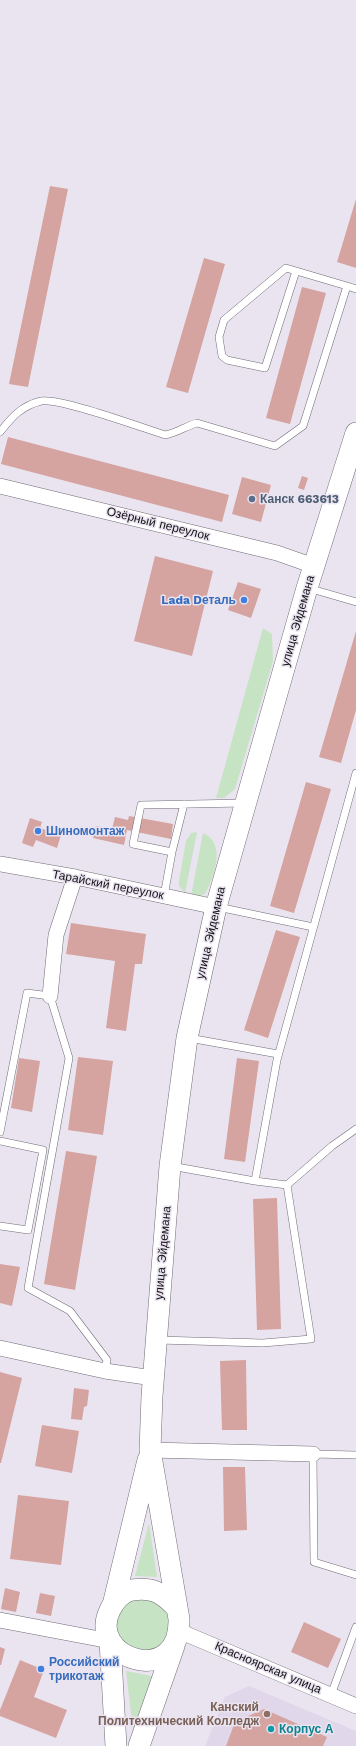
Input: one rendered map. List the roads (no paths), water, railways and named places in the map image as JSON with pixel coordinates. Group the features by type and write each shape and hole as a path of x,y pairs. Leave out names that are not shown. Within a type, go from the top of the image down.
{"main road":[{"name":"улица Эйдемана","path":"150,1450 156,1340 170,1166 187,1038 216,907 244,803 307,588 356,433"},
{"path":"116,1746 110,1641 106,1627 108,1614 114,1601 150,1450"},
{"path":"139,1746 176,1639 179,1619 175,1606 150,1450"},
{"path":"114,1601 128,1591 144,1588 162,1593 175,1606"},
{"path":"110,1641 121,1654 136,1660 150,1660 164,1654 176,1639"}],"street":[{"name":"Озёрный переулок","path":"0,486 278,553 314,566"},
{"name":"Тарайский переулок","path":"0,864 75,877 216,907"},
{"path":"50,996 56,935 75,877"},
{"path":"0,1348 105,1371 154,1378"},
{"path":"150,1450 313,1454"},
{"path":"0,1620 110,1641"},
{"name":"Красноярская улица","path":"176,1639 330,1695 356,1706"}],"lane":[{"path":"296,272 265,368 227,360 222,356 219,337 224,320 286,268 356,289"},
{"path":"0,432 16,412 28,405 42,401 62,403 165,435 178,433 188,426 198,423 275,446 303,426 347,286"},
{"path":"307,588 356,602"},
{"path":"255,1181 278,1054 356,773"},
{"path":"172,852 133,844 141,805 244,803"},
{"path":"164,896 172,852 184,804"},
{"path":"216,907 313,927"},
{"path":"0,1132 27,993 50,996 69,1058 28,1288 70,1311 107,1360 105,1371"},
{"path":"187,1038 278,1054"},
{"path":"170,1166 287,1185 332,1146 356,1129"},
{"path":"0,1141 43,1150 28,1230 0,1226"},
{"path":"156,1340 263,1343 311,1339 287,1185"},
{"path":"356,1455 313,1454 314,1562 356,1575"},
{"path":"330,1695 356,1627"}],"place":[{"name":"Канск 663613","path":"252,499"},
{"name":"Lada Dеталь","path":"244,600"},
{"name":"Шиномонтаж","path":"38,831"},
{"name":"Российский трикотаж","path":"41,1669"},
{"name":"Канский Политехнический Колледж","path":"267,1714"},
{"name":"Корпус А","path":"271,1729"}]}
